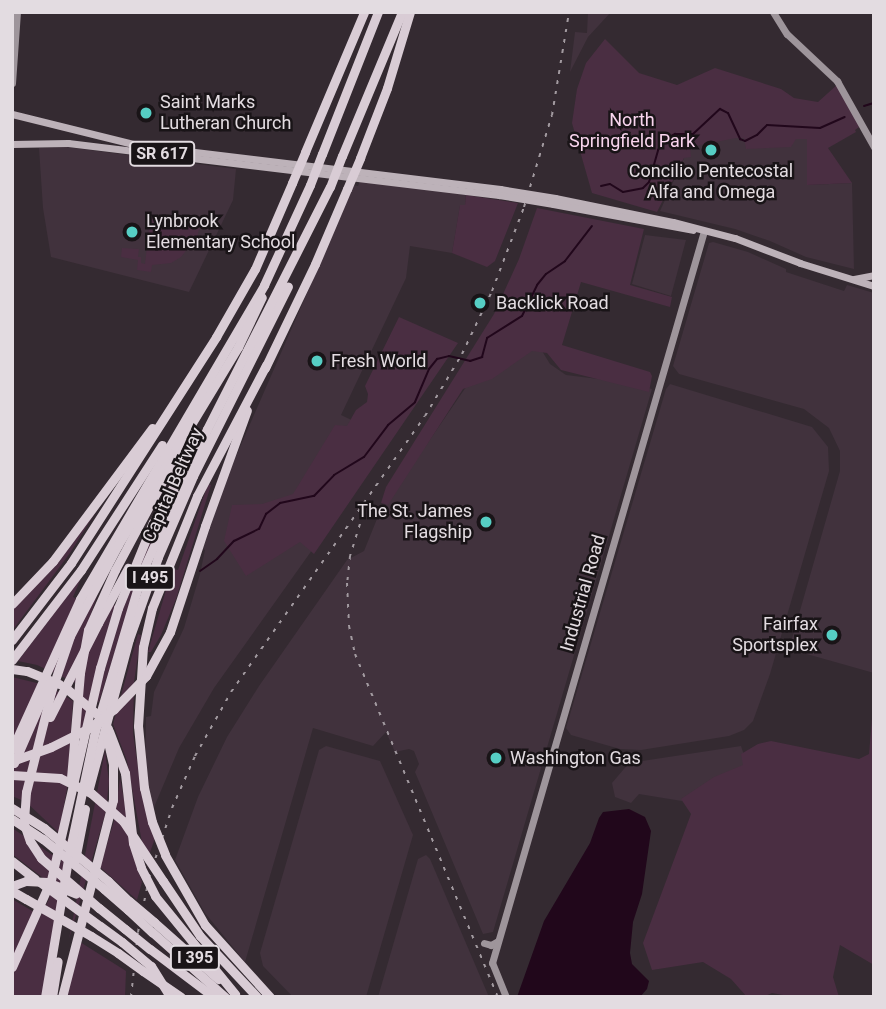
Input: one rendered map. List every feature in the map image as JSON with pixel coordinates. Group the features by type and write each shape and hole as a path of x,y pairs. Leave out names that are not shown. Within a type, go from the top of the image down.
{"highway":[{"path":"12,640 78,553 201,362 255,269 364,12"},
{"name":"Capital Beltway","path":"12,749 83,601 264,285 310,184 378,12"},
{"name":"Capital Beltway","path":"51,997 88,790 118,675 149,579 193,476 281,302 402,12"},
{"path":"12,764 89,728 122,701 146,676 170,632 234,441 360,158 387,88 410,12"},
{"path":"45,997 69,854 106,690 143,570 207,429 330,187"},
{"path":"12,604 53,561 201,362"},
{"path":"267,365 197,496 152,608 143,647 138,726 142,778 152,822 165,855 205,925 270,997"},
{"path":"15,657 201,399"},
{"path":"68,811 79,685 88,630 106,588 201,399"},
{"path":"37,751 60,693 207,429"},
{"path":"12,967 51,880 104,652 127,583 153,522"},
{"path":"83,601 51,692 24,803 24,824 30,841 50,867 150,949 214,997"},
{"path":"12,764 70,636"},
{"path":"12,669 40,675 67,689 83,702 98,720 125,773 133,843 141,868 155,896 237,995"},
{"path":"62,997 113,800 113,764 107,734"},
{"path":"12,775 60,778 91,793 122,821 200,936 257,997"},
{"path":"12,808 44,828 152,932 225,997"},
{"path":"12,819 106,885"},
{"path":"12,860 151,966 170,997"},
{"path":"12,890 26,881 56,884 99,908"},
{"name":"I 395","path":"12,890 118,953 181,997"},
{"name":"I 395","path":"128,906 154,922 237,995"}],"main road":[{"name":"SR 617","path":"12,114 127,143 421,177 554,201 675,229 704,231 741,240 874,286"},
{"name":"SR 617","path":"12,144 68,143 500,192"},
{"path":"849,279 874,275"}],"street":[{"path":"12,83 16,12"},
{"path":"773,12 783,30 832,75 874,146"},
{"name":"Industrial Road","path":"506,997 492,963 704,231"},
{"path":"484,943 491,945 499,940"}],"shaded area":[{"path":"588,12 611,12 588,37 570,72 575,32 587,33"},
{"path":"700,123 807,135 807,185 852,183 854,269 806,257 735,229 660,211"},
{"name":"Lynbrook Elementary School","path":"67,147 236,169 233,200 189,292 51,257 43,208 39,148"},
{"path":"361,178 466,195 465,206 460,206 452,253 410,246 406,278 341,415 391,439 214,688 179,748 152,812 145,773 146,717 151,716 154,692 184,628 200,574 205,550 203,549 227,477 354,185 358,186"},
{"path":"645,235 686,240 671,296 632,284"},
{"path":"709,243 748,252 786,269 786,272 844,291 847,285 874,293 874,673 789,649 840,471 840,451 829,428 804,409 679,374 673,366"},
{"path":"539,346 550,364 566,375 623,382 652,389 493,932 483,934 415,772 419,764 414,751 409,749 395,752 386,732 373,746 313,728 245,962 205,913 175,860 198,797 227,737 259,686 347,560 364,551 379,514 466,387"},
{"path":"670,384 812,427 828,447 829,471 770,674 753,721 744,730 729,736 641,750 620,749 571,735 566,728 666,389"},
{"path":"326,746 380,761 413,835 366,997 293,997 263,966 260,953 319,750"},
{"path":"741,746 748,767 688,802 639,794 631,803 615,797 612,783 629,763"},
{"path":"629,809 645,817 651,831 642,894 633,922 630,953 632,964 649,981 647,989 640,997 517,997 544,921 590,843 599,818 603,812"},
{"path":"426,855 489,997 378,997 418,859"}],"green space":[{"name":"North Springfield Park","path":"605,39 639,73 677,85 715,68 781,89 794,98 818,102 838,84 862,125 856,132 828,148 852,183 807,185 807,139 796,139 791,147 746,149 744,138 736,138 690,147 691,157 684,158 657,212 592,193 572,123 577,89 586,63"},
{"path":"466,195 518,203 495,261 487,267 452,253 460,205 465,205"},
{"path":"537,208 644,229 630,285 672,297 670,307 581,282 562,345 650,372 652,376 649,392 561,370 547,353 532,351 492,379 463,389 388,505 381,503 386,487 494,314 519,259"},
{"path":"154,218 200,226 197,237 181,257 171,263 152,265 151,272 137,270 138,260 121,257 122,248 139,249 138,257 141,257 141,263 145,264 150,221"},
{"path":"399,317 458,343 314,554 300,542 246,576 224,541 232,505 262,504 293,494 335,425 347,426 356,410 367,402 365,386"},
{"path":"208,484 211,485 176,599 161,635 151,652 148,652 166,590 174,569 178,570"},
{"path":"102,502 70,553 12,631 12,609 57,561"},
{"path":"154,532 99,702 96,701 122,608"},
{"path":"82,576 73,597 90,605 97,596 82,641 76,683 37,665 18,661"},
{"path":"113,604 116,606 80,739 77,738 85,659 93,626 100,627"},
{"path":"138,634 141,635 134,682 133,733 142,795 155,838 146,864 127,761 113,724"},
{"path":"12,677 49,686 73,701 67,789 59,833 26,802 12,796"},
{"path":"872,718 874,965 840,945 833,977 839,997 794,997 772,993 763,997 747,997 731,979 703,962 652,970 643,943 691,814 681,799 714,777 743,765 741,754 758,744 771,741 859,759 869,754"},
{"path":"105,751 109,781 106,811 69,939"},
{"path":"120,778 136,864 142,882 137,900 100,867 114,821"},
{"path":"12,828 54,856 47,881 12,854"},
{"path":"69,835 42,997 12,997 12,975 49,899"},
{"path":"12,899 34,912 12,959"},
{"path":"80,942 126,971 125,997 67,997"}],"waterway":[{"path":"864,106 874,103"},
{"path":"601,186 610,184 623,192 643,188 649,182 658,150 664,140 675,134 693,134 720,109 728,113 740,139 745,141 757,135 767,125 820,128 845,117"},
{"path":"200,571 217,559 234,541 259,529 266,514 280,503 314,496 334,475 364,457 388,425 415,402 429,369 437,359 449,356 470,361 482,357 487,338 522,316 537,285 546,274 565,261 592,226"}],"railway":[{"path":"131,997 138,932 149,878 172,808 195,756 231,692 425,416 462,354 492,291 524,207 552,115 569,12"},
{"path":"363,514 350,556 347,583 349,626 355,654 498,997"}],"place":[{"name":"Saint Marks Lutheran Church","path":"146,113"},
{"name":"Concilio Pentecostal Alfa and Omega","path":"711,150"},
{"name":"Lynbrook Elementary School","path":"132,232"},
{"name":"Backlick Road","path":"480,303"},
{"name":"Fresh World","path":"317,361"},
{"name":"The St. James Flagship","path":"486,522"},
{"name":"Fairfax Sportsplex","path":"832,635"},
{"name":"Washington Gas","path":"496,758"}]}
